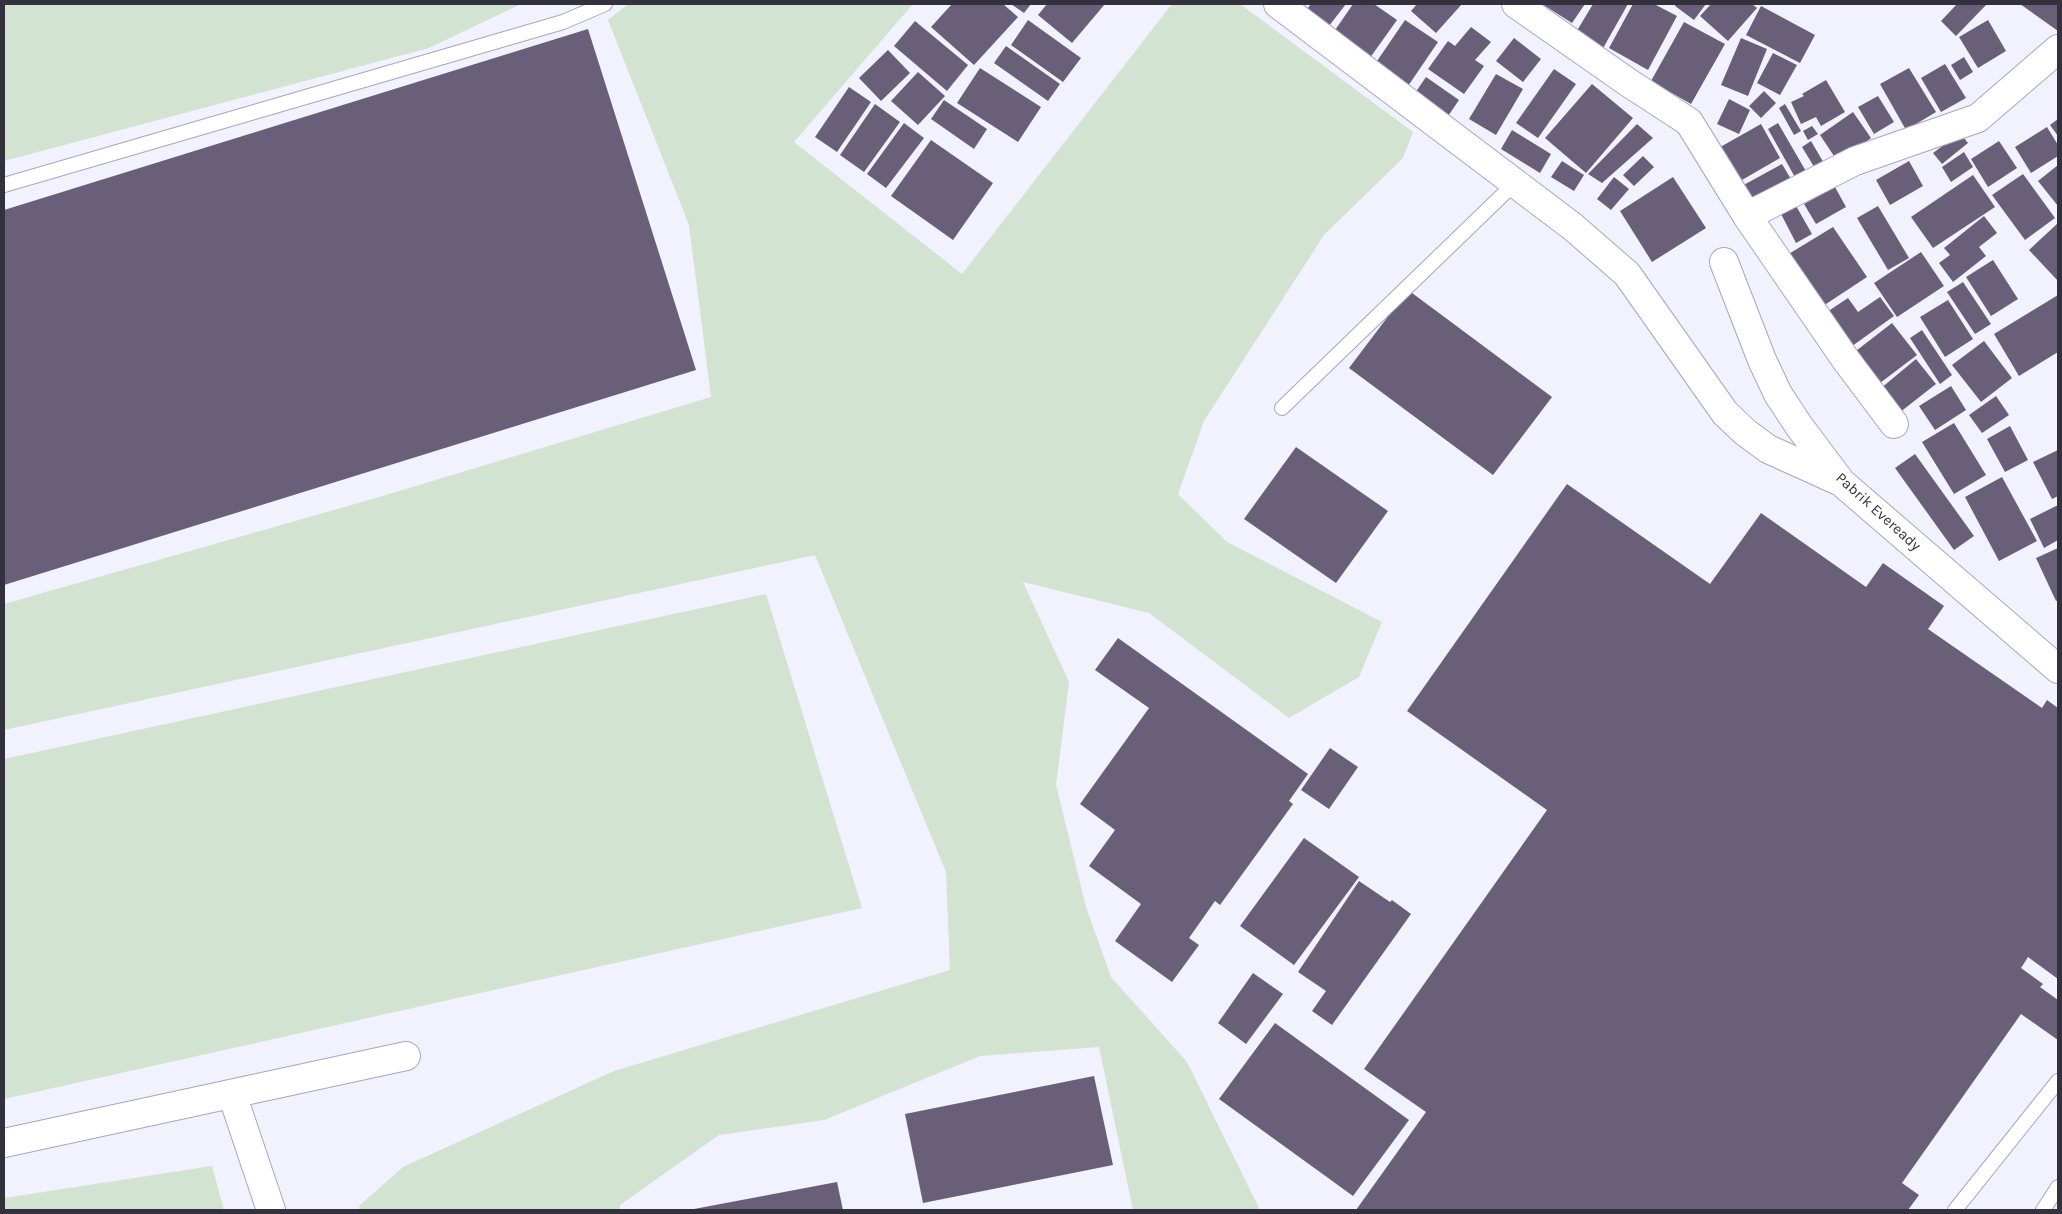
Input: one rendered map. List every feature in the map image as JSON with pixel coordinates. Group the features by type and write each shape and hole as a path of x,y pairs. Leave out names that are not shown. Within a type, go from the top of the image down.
{"street":[{"path":"1278,4 1573,227 1627,274 1725,413 1745,432 1768,449 1841,482"},
{"path":"1516,4 1598,62 1689,122 1747,216 1846,360 1894,424"},
{"path":"1747,216 1855,162 1978,118 2058,49"},
{"name":"Pabrik Eveready","path":"1724,262 1762,360 1778,394 1799,426 1841,482 2058,669"},
{"path":"4,1143 406,1056"},
{"path":"232,1094 271,1210"}],"lane":[{"path":"4,185 564,22 605,4"},
{"path":"1282,408 1515,183"},
{"path":"1955,1210 2058,1081"},
{"path":"2043,1210 2058,1187"}],"green space":[{"path":"4,4 521,4 429,48 4,161"},
{"path":"628,4 913,4 794,142 962,274 1172,4 1240,4 1413,132 1403,158 1324,235 1204,421 1178,494 1227,542 1382,622 1359,677 1289,718 1149,613 1023,582 1069,682 1056,785 1086,907 1111,977 1187,1062 1260,1210 1133,1210 1099,1047 980,1056 824,1120 719,1135 620,1205 620,1210 360,1210 359,1206 403,1167 614,1071 950,970 946,872 815,555 4,730 4,604 376,498 711,397 689,225 608,20"},
{"path":"766,594 862,908 4,1099 4,759"},
{"path":"212,1166 224,1210 4,1210 4,1198"}],"building":[{"path":"952,4 1003,4 1018,17 974,65 931,27"},
{"path":"1011,4 1031,4 1024,13"},
{"path":"1047,4 1105,4 1072,43 1038,15"},
{"path":"1311,4 1346,4 1322,35 1300,18"},
{"path":"1353,4 1374,4 1397,20 1367,62 1331,36"},
{"path":"1417,4 1462,4 1436,33 1411,11"},
{"path":"1542,4 1585,4 1572,23"},
{"path":"1593,4 1628,4 1602,50 1575,34"},
{"path":"1633,4 1654,4 1677,16 1648,70 1609,48"},
{"path":"1676,4 1706,4 1694,20 1675,6"},
{"path":"1711,4 1752,4 1757,8 1728,41 1700,16"},
{"path":"1957,4 1987,4 1956,36 1941,21"},
{"path":"2020,4 2058,4 2058,31"},
{"path":"1761,6 1815,35 1800,63 1746,35"},
{"path":"1028,20 1081,58 1063,82 1011,45"},
{"path":"1405,20 1438,42 1406,89 1373,67"},
{"path":"1988,20 2006,51 1978,68 1959,37"},
{"path":"915,21 968,65 947,91 894,46"},
{"path":"1684,22 1725,44 1691,104 1651,81"},
{"path":"1471,27 1491,42 1475,60 1484,66 1464,94 1428,69 1448,41 1455,46"},
{"path":"588,29 696,370 4,585 4,210"},
{"path":"1514,38 1541,59 1523,82 1496,61"},
{"path":"1741,38 1767,49 1748,96 1721,85"},
{"path":"1006,46 1060,84 1048,101 994,63"},
{"path":"888,50 910,73 881,101 859,78"},
{"path":"1773,53 1797,65 1780,95 1757,83"},
{"path":"1964,57 1973,72 1960,80 1951,65"},
{"path":"1945,64 1966,98 1941,112 1921,78"},
{"path":"980,68 1041,107 1018,142 957,103"},
{"path":"1909,68 1936,112 1906,130 1880,84"},
{"path":"1554,69 1576,84 1538,138 1516,123"},
{"path":"918,72 945,96 918,125 891,101"},
{"path":"1496,74 1523,89 1496,135 1469,119"},
{"path":"1426,77 1459,100 1446,119 1413,96"},
{"path":"1826,80 1845,112 1821,126 1816,117 1801,124 1791,102 1804,96 1802,94"},
{"path":"1592,84 1633,118 1586,173 1545,138"},
{"path":"849,87 871,102 837,152 815,137"},
{"path":"1764,91 1776,103 1761,118 1749,106"},
{"path":"1878,96 1894,122 1874,134 1858,107"},
{"path":"1729,99 1750,110 1739,134 1717,124"},
{"path":"944,100 987,129 974,149 931,119"},
{"path":"875,104 900,122 864,172 840,155"},
{"path":"1785,104 1801,131 1794,135 1779,108"},
{"path":"1853,112 1871,138 1838,162 1820,135"},
{"path":"2058,119 2058,136 2050,125"},
{"path":"904,123 924,138 886,188 867,174"},
{"path":"1778,123 1807,173 1796,179 1768,129"},
{"path":"1637,124 1653,138 1602,183 1588,174"},
{"path":"1761,124 1780,158 1735,184 1715,150"},
{"path":"1812,126 1818,134 1808,140 1803,131"},
{"path":"2047,127 2058,145 2058,156 2031,173 2015,147"},
{"path":"1512,130 1551,154 1540,173 1501,149"},
{"path":"1960,133 1968,143 1942,164 1933,153"},
{"path":"931,140 993,183 953,240 891,196"},
{"path":"1811,141 1825,165 1816,170 1802,147"},
{"path":"1999,141 2017,168 1988,187 1971,159"},
{"path":"1964,152 1973,167 1951,182 1942,167"},
{"path":"1643,156 1654,167 1634,186 1623,175"},
{"path":"1562,161 1584,175 1574,191 1551,177"},
{"path":"1909,161 1923,186 1890,205 1876,180"},
{"path":"1782,164 1792,181 1750,205 1740,187"},
{"path":"2058,165 2058,206 2038,181"},
{"path":"2023,174 2055,218 2025,240 1992,195"},
{"path":"1973,175 1995,207 1933,248 1911,217"},
{"path":"1614,177 1629,189 1611,210 1597,199"},
{"path":"1673,177 1706,228 1652,262 1620,211"},
{"path":"1835,187 1846,207 1816,224 1804,204"},
{"path":"1795,204 1812,234 1796,243 1780,212"},
{"path":"1878,206 1909,258 1888,270 1857,218"},
{"path":"1984,216 1997,233 1979,247 1986,256 1953,282 1939,263 1950,255 1944,248"},
{"path":"2058,223 2058,281 2029,250"},
{"path":"1833,227 1867,277 1823,306 1787,255"},
{"path":"1921,252 1944,286 1897,317 1874,283"},
{"path":"1993,260 2018,299 1991,316 1966,277"},
{"path":"1963,282 1991,324 1975,334 1947,292"},
{"path":"1408,290 1552,397 1493,475 1349,368"},
{"path":"2058,295 2058,352 2019,376 1994,334"},
{"path":"1880,297 1894,316 1848,349 1824,314 1848,298 1858,312"},
{"path":"1948,300 1973,339 1945,357 1920,317"},
{"path":"1892,323 1917,355 1876,386 1852,354"},
{"path":"1922,330 1952,375 1940,384 1910,338"},
{"path":"1984,341 2012,378 1981,402 1952,365"},
{"path":"1916,359 1936,384 1899,413 1880,389"},
{"path":"1951,386 1966,410 1935,430 1919,406"},
{"path":"1996,396 2009,415 1982,433 1969,415"},
{"path":"1954,423 1986,475 1954,494 1922,442"},
{"path":"2010,426 2028,460 2005,472 1987,439"},
{"path":"1296,447 1388,511 1336,583 1244,519"},
{"path":"2058,450 2058,496 2052,499 2033,462"},
{"path":"1915,454 1974,536 1954,550 1895,468"},
{"path":"2002,477 2037,541 1999,561 1965,497"},
{"path":"1567,484 1710,584 1761,513 1866,587 1883,563 1944,606 1928,629 2042,708 2047,700 2058,708 2058,979 2028,957 2021,968 2043,984 2040,987 2058,1000 2058,1040 2021,1014 1902,1183 1919,1195 1908,1210 1356,1210 1426,1112 1364,1069 1547,810 1407,711"},
{"path":"2058,505 2058,540 2044,548 2030,519"},
{"path":"2058,548 2058,600 2056,601 2036,558"},
{"path":"1118,638 1308,774 1289,801 1293,804 1220,905 1215,901 1189,938 1199,945 1172,982 1115,941 1141,904 1089,866 1115,830 1080,804 1149,708 1095,670"},
{"path":"1330,748 1358,767 1329,809 1301,790"},
{"path":"1304,838 1359,877 1294,965 1240,926"},
{"path":"1359,881 1390,902 1392,900 1411,914 1332,1025 1312,1011 1326,991 1298,972"},
{"path":"1253,973 1283,994 1246,1044 1218,1023"},
{"path":"1275,1023 1409,1120 1353,1196 1219,1099"},
{"path":"1094,1076 1113,1165 923,1203 905,1114"},
{"path":"837,1182 843,1210 694,1210 694,1209"}]}
